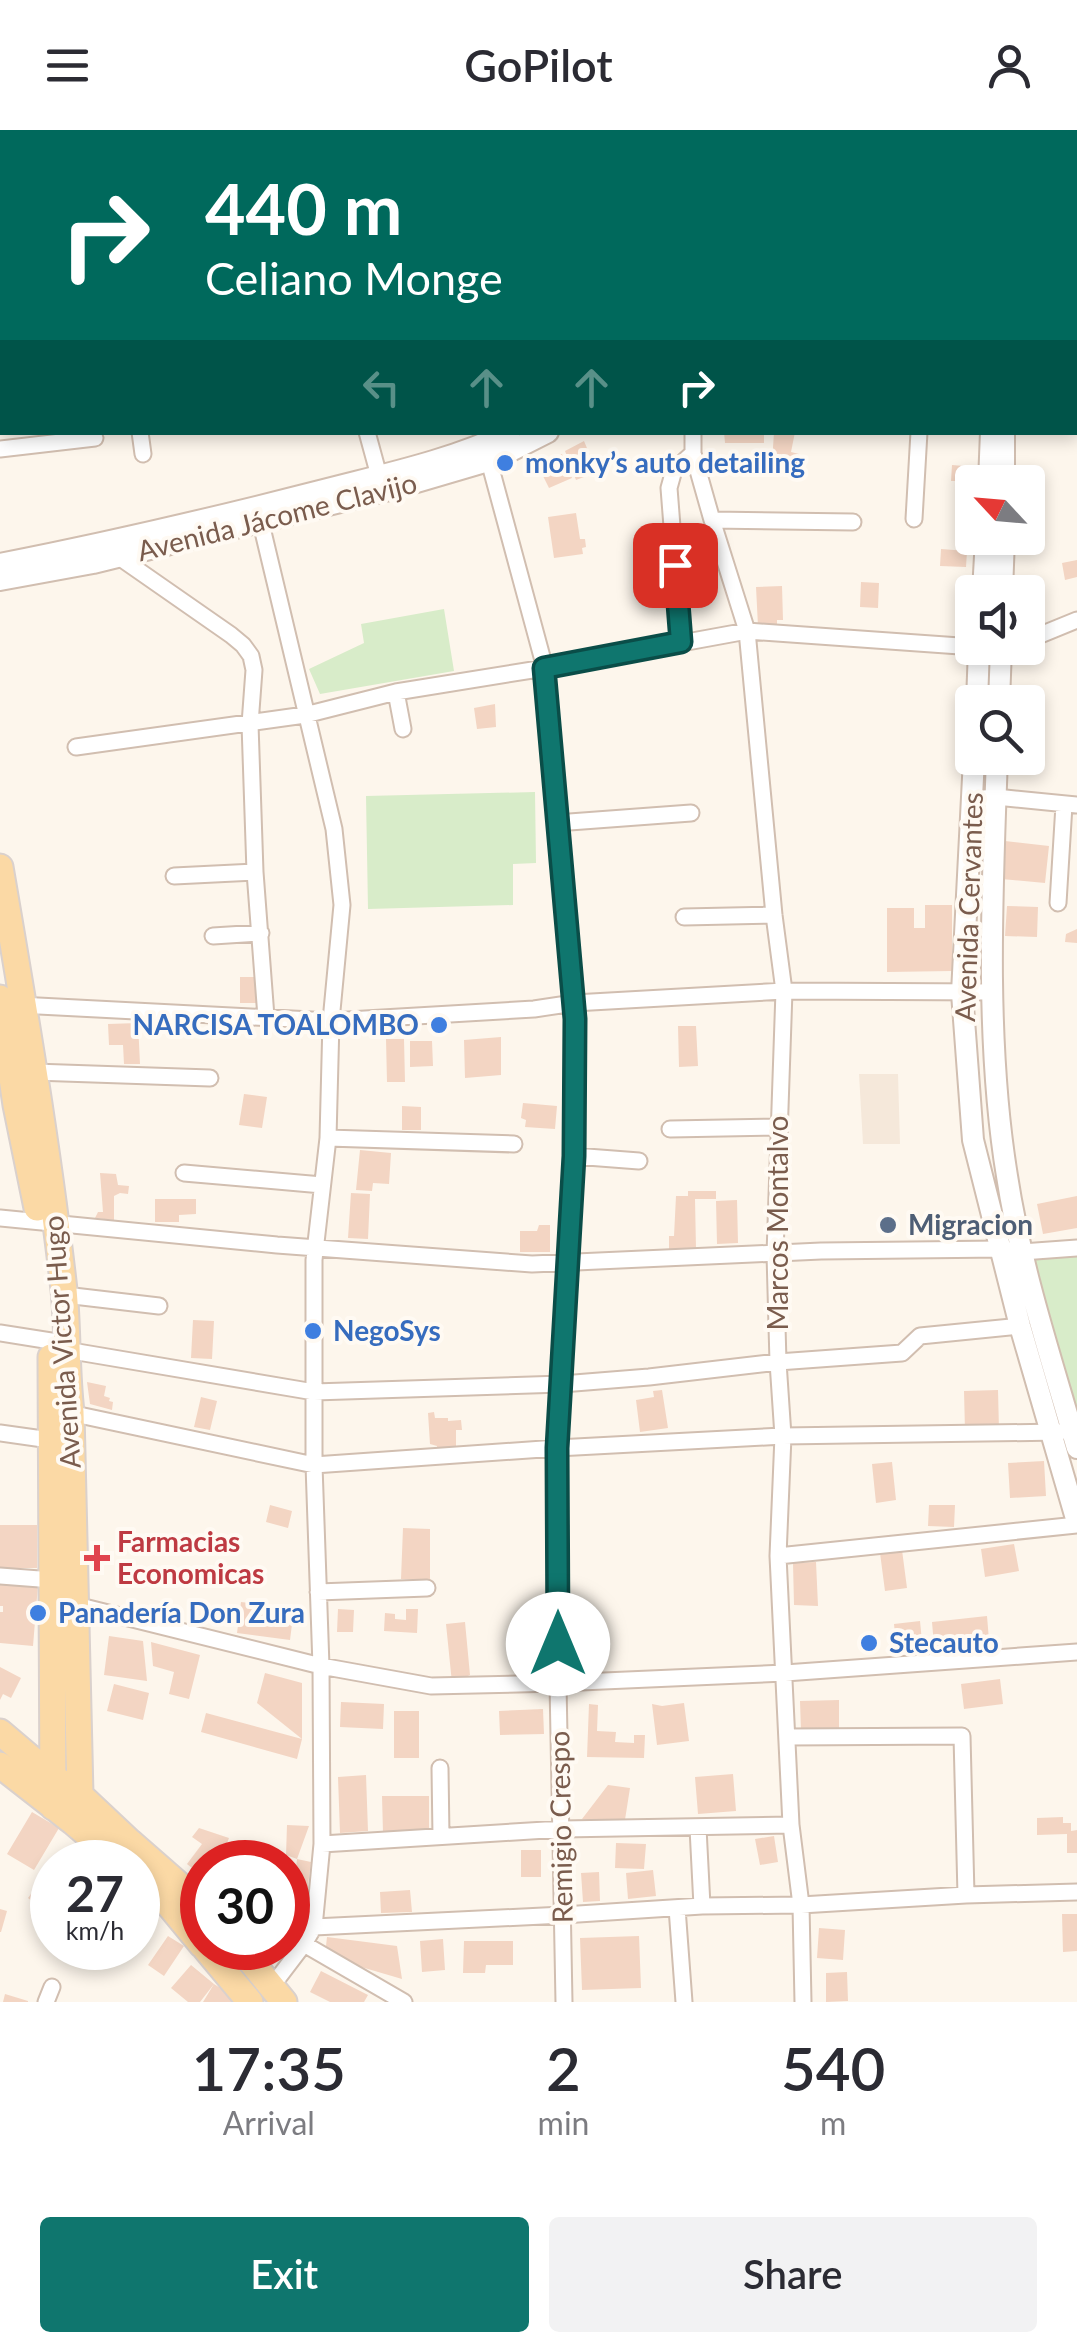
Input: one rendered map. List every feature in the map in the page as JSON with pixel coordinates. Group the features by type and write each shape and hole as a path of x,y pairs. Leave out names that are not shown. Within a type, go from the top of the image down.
{"main road":[{"name":"Avenida Victor Hugo","path":"0,867 8,1104 48,1222 64,1295 58,1345"},
{"name":"Avenida Victor Hugo","path":"6,1002 34,1072 48,1222 49,1284 58,1345 60,1595 53,1776 62,1813"},
{"name":"Avenida Victor Hugo","path":"61,1411 50,1440 60,1595 80,1795 62,1813"},
{"path":"0,1732 80,1795 180,1885"},
{"path":"0,1766 94,1840"},
{"path":"160,1896 180,1918"},
{"path":"224,1970 250,2002"},
{"path":"258,1970 278,1994"}],"street":[{"path":"140,435 143,454"},
{"path":"369,435 379,476"},
{"name":"Avenida Jácome Clavijo","path":"0,580 119,557 379,476 438,462 504,435"},
{"name":"Avenida Jácome Clavijo","path":"0,564 259,515 490,461 542,435"},
{"name":"Marcos Montalvo","path":"682,435 693,453"},
{"name":"Marcos Montalvo","path":"693,435 693,453 748,631 784,991 775,1254 783,1436 778,1556 791,1824 801,1905 803,2002"},
{"path":"914,519 919,435"},
{"path":"989,465 991,435"},
{"path":"1004,435 1004,465"},
{"path":"0,449 95,438"},
{"path":"681,642 668,488 674,470 693,453"},
{"name":"Remigio Crespo","path":"490,461 544,668 574,1003 574,1156 557,1448 564,2002"},
{"path":"259,515 313,734 339,858 342,904 331,1021 328,1138 315,1247 314,1466 322,1844 314,1927 310,1934"},
{"path":"712,520 853,522"},
{"path":"119,557 244,645 251,656 255,872 266,1017"},
{"path":"1045,633 1077,620"},
{"path":"76,747 306,715 396,692 748,631 955,646"},
{"path":"396,692 404,729"},
{"name":"Avenida Cervantes","path":"973,775 962,993 973,1140 1067,1437 1077,1523"},
{"name":"Avenida Cervantes","path":"997,775 993,992 998,1114 1007,1177 1011,1251 1020,1326 1067,1437"},
{"path":"972,799 996,797 1070,805 1058,903"},
{"path":"556,824 691,813"},
{"path":"174,876 255,872"},
{"path":"684,917 774,915"},
{"path":"213,936 261,934"},
{"path":"6,1002 331,1021 784,991 993,992"},
{"path":"34,1072 210,1078"},
{"path":"670,1128 778,1127"},
{"path":"328,1138 514,1144"},
{"path":"574,1156 639,1160"},
{"path":"184,1174 322,1185"},
{"path":"0,1218 453,1260 567,1263 822,1251 1077,1248"},
{"path":"64,1295 159,1306"},
{"path":"0,1333 314,1392 562,1384 650,1377 902,1353 920,1336 1020,1326"},
{"path":"61,1411 314,1466 783,1436 1067,1437"},
{"path":"0,1433 50,1440"},
{"path":"778,1556 1077,1523"},
{"path":"0,1576 321,1666 431,1686 785,1673 1077,1652"},
{"path":"318,1592 427,1588"},
{"path":"788,1737 962,1736 966,1895"},
{"path":"440,1768 441,1836"},
{"path":"322,1844 562,1829 791,1824"},
{"path":"698,1828 702,1906"},
{"path":"314,1927 702,1906 1077,1892"},
{"path":"677,1908 684,2002"},
{"path":"310,1947 404,2002"},
{"path":"278,1994 290,1970"}],"shaded area":[{"path":"859,1074 898,1074 900,1144 863,1144"}],"green space":[{"path":"444,609 454,671 320,694 309,669 364,643 361,624"},
{"path":"535,792 536,863 513,864 513,905 368,909 366,796"},
{"path":"1077,1253 1077,1423 1028,1256"}],"building":[{"path":"724,435 764,435 764,443 725,443"},
{"path":"774,435 794,435 791,452 799,454 796,467 772,463"},
{"path":"584,441 597,472 576,480 565,451"},
{"path":"562,454 572,478 549,488 538,466"},
{"path":"576,513 580,539 585,539 583,554 554,558 548,517"},
{"path":"941,549 967,555 966,567 940,566"},
{"path":"1077,560 1077,577 1065,580 1062,563"},
{"path":"861,582 879,583 878,608 860,607"},
{"path":"782,586 783,620 777,620 777,625 758,626 756,587"},
{"path":"495,704 496,727 477,729 474,708"},
{"path":"1005,841 1049,846 1045,883 1001,879"},
{"path":"925,905 952,905 952,971 887,972 887,908 914,908 914,928 925,928"},
{"path":"1007,906 1038,907 1037,937 1005,936"},
{"path":"1077,929 1077,943 1065,942 1066,934"},
{"path":"240,977 258,977 258,1003 240,1003"},
{"path":"138,1023 140,1064 124,1064 123,1045 109,1045 108,1024"},
{"path":"678,1026 696,1026 698,1066 679,1067"},
{"path":"501,1037 501,1075 465,1078 464,1040"},
{"path":"386,1039 404,1039 405,1082 387,1082"},
{"path":"410,1041 432,1041 433,1066 410,1067"},
{"path":"244,1094 267,1097 262,1128 239,1125"},
{"path":"523,1103 557,1106 555,1129 525,1127 526,1120 521,1118"},
{"path":"402,1106 421,1107 421,1130 402,1130"},
{"path":"360,1150 391,1153 389,1184 373,1183 372,1191 356,1190"},
{"path":"100,1173 116,1174 118,1185 129,1186 128,1194 114,1196 114,1220 95,1218 103,1212"},
{"path":"688,1191 716,1191 716,1199 695,1199 696,1249 669,1255 676,1196 688,1196"},
{"path":"351,1193 370,1194 368,1239 348,1238"},
{"path":"1077,1196 1077,1228 1043,1234 1037,1204"},
{"path":"155,1199 196,1199 196,1214 179,1215 179,1222 155,1222"},
{"path":"737,1200 738,1243 717,1244 716,1201"},
{"path":"539,1225 550,1225 550,1252 520,1252 520,1231 537,1231"},
{"path":"193,1320 214,1321 212,1359 191,1358"},
{"path":"87,1382 106,1386 104,1396 113,1402 112,1410 90,1404"},
{"path":"662,1390 668,1428 640,1432 636,1400 654,1397 653,1391"},
{"path":"998,1390 999,1430 965,1431 964,1391"},
{"path":"201,1397 217,1401 210,1430 194,1427"},
{"path":"434,1412 435,1418 461,1420 462,1430 456,1430 456,1447 437,1449 430,1444 428,1413"},
{"path":"1044,1461 1046,1496 1010,1498 1008,1463"},
{"path":"892,1462 896,1500 876,1503 872,1464"},
{"path":"270,1505 292,1511 288,1528 266,1522"},
{"path":"929,1505 955,1505 954,1527 928,1526"},
{"path":"0,1525 37,1525 37,1568 0,1568"},
{"path":"403,1528 430,1529 430,1580 401,1579"},
{"path":"1014,1544 1019,1571 985,1577 981,1549"},
{"path":"902,1550 907,1588 885,1591 880,1553"},
{"path":"816,1562 818,1606 794,1605 793,1563"},
{"path":"0,1582 38,1585 33,1646 0,1643"},
{"path":"241,1602 294,1608 290,1640 237,1633"},
{"path":"594,1607 597,1667 576,1668 573,1608"},
{"path":"338,1609 354,1610 353,1632 337,1632"},
{"path":"406,1609 418,1609 417,1633 384,1631 385,1613 406,1620"},
{"path":"987,1616 990,1652 935,1657 932,1622"},
{"path":"920,1621 923,1652 897,1655 894,1624"},
{"path":"465,1622 470,1675 452,1683 446,1624"},
{"path":"109,1636 143,1641 147,1681 104,1675"},
{"path":"151,1642 200,1655 189,1699 169,1694 174,1672 153,1666"},
{"path":"0,1667 21,1678 11,1698 3,1694 0,1700"},
{"path":"265,1673 302,1683 302,1739 257,1703"},
{"path":"1000,1679 1003,1704 964,1709 961,1684"},
{"path":"114,1684 149,1693 143,1720 107,1711"},
{"path":"839,1700 839,1730 801,1731 800,1701"},
{"path":"341,1702 384,1704 383,1729 340,1727"},
{"path":"684,1703 689,1741 657,1745 652,1704"},
{"path":"589,1704 598,1705 597,1731 616,1732 615,1742 634,1743 634,1735 645,1735 644,1758 587,1757"},
{"path":"543,1709 544,1734 500,1735 499,1711"},
{"path":"394,1711 419,1711 419,1758 394,1758"},
{"path":"206,1713 302,1739 297,1759 201,1732"},
{"path":"733,1774 736,1811 698,1814 695,1777"},
{"path":"366,1775 368,1831 340,1833 338,1777"},
{"path":"608,1785 630,1788 624,1826 582,1819"},
{"path":"382,1796 429,1796 429,1832 383,1833"},
{"path":"32,1812 59,1828 52,1840 30,1840 30,1868 7,1854"},
{"path":"1063,1817 1063,1823 1071,1823 1071,1831 1077,1830 1077,1853 1067,1853 1067,1834 1037,1835 1037,1818"},
{"path":"287,1825 309,1826 304,1840 286,1840"},
{"path":"199,1828 229,1838 196,1840 192,1837"},
{"path":"774,1836 778,1862 760,1865 755,1839"},
{"path":"616,1843 646,1844 644,1869 615,1868"},
{"path":"521,1850 541,1850 541,1877 521,1877"},
{"path":"653,1870 656,1896 628,1899 626,1873"},
{"path":"599,1872 600,1901 583,1902 581,1873"},
{"path":"410,1890 412,1912 381,1913 380,1892"},
{"path":"0,1909 7,1911 1,1932 0,1932"},
{"path":"1062,1914 1077,1914 1077,1951 1063,1952"},
{"path":"819,1928 845,1930 843,1960 817,1958"},
{"path":"168,1936 180,1944 180,1952 164,1976 155,1970 160,1970 160,1948"},
{"path":"639,1936 641,1988 582,1990 580,1938"},
{"path":"327,1937 397,1946 402,1979 351,1964 326,1946"},
{"path":"443,1939 445,1970 422,1972 420,1941"},
{"path":"464,1941 513,1941 513,1965 486,1965 485,1973 463,1973"},
{"path":"187,1970 197,1970 214,1984 200,2002 188,2002 171,1988"},
{"path":"321,1971 368,1995 364,2002 330,2002 310,1992"},
{"path":"847,1972 848,2001 826,2002 826,1973"},
{"path":"214,1984 238,1999 236,2002 203,2002"},
{"path":"5,1994 28,2001 28,2002 3,2002"}],"place":[{"name":"monky’s auto detailing","path":"505,463"},
{"name":"NARCISA TOALOMBO","path":"439,1025"},
{"name":"Migracion","path":"888,1225"},
{"name":"NegoSys","path":"313,1331"},
{"name":"Farmacias Economicas","path":"97,1558"},
{"name":"Panadería Don Zura","path":"38,1613"},
{"name":"Stecauto","path":"869,1643"}],"route":[{"path":"558,1644 557,1448 574,1156 575,1019 544,668 681,642 675,565"}]}
